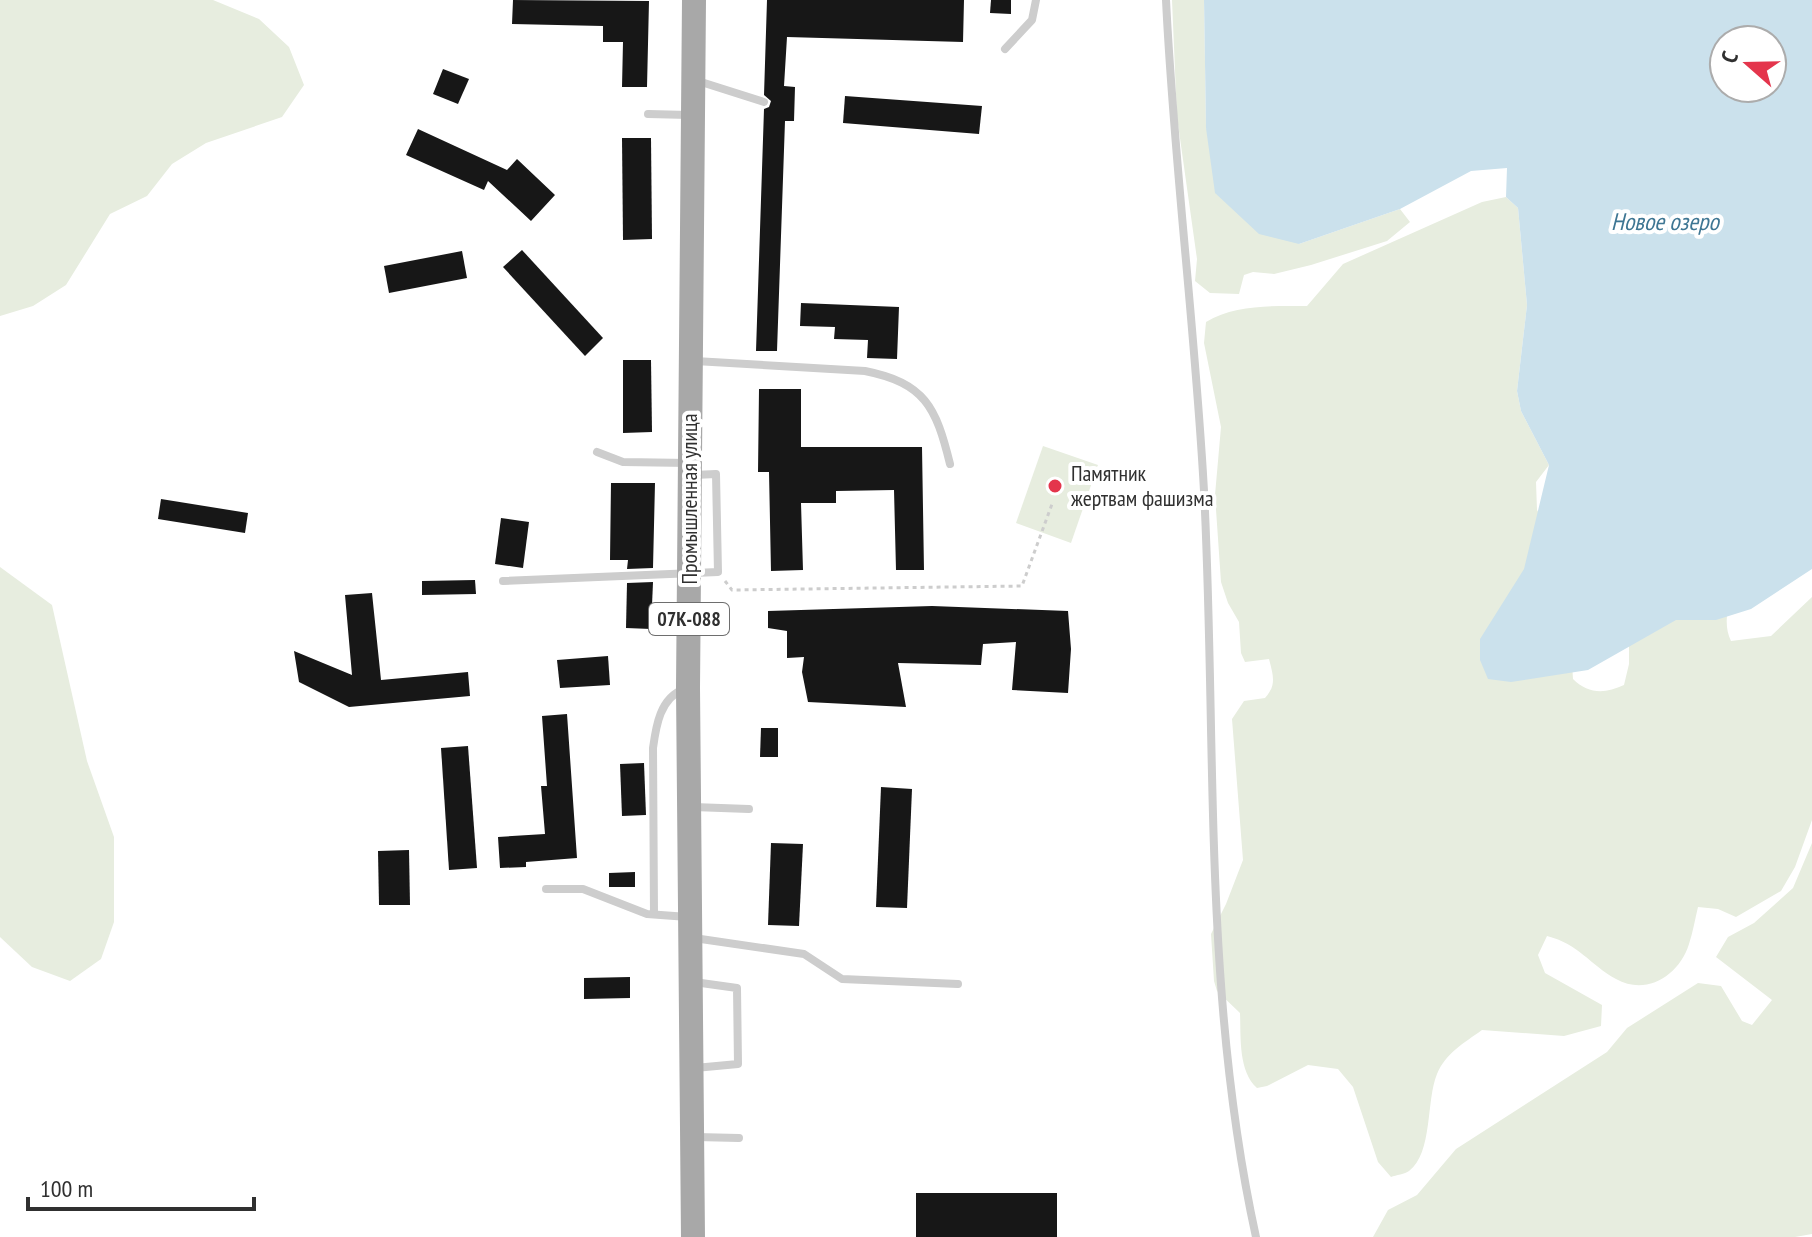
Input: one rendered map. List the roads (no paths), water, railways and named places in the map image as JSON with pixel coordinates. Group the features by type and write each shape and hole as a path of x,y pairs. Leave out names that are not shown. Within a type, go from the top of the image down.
{"main road":[{"name":"Промышленная улица","path":"693,1237 688,688 694,0"}],"lane":[{"path":"1005,49 1032,20 1036,0"},
{"path":"1166,0 1172,117 1204,492 1215,908 1230,1083 1242,1172 1256,1237"},
{"path":"693,80 764,102"},
{"path":"648,114 693,115"},
{"path":"690,360 865,371 892,376 912,386 926,403 942,430 950,464"},
{"path":"503,581 718,572 716,474 623,462 597,452"},
{"path":"654,914 653,748 664,706 678,691 688,688"},
{"path":"689,807 749,809"},
{"path":"546,889 583,889 689,927 804,954 842,979 958,984"},
{"path":"690,981 737,988 738,1064 690,1068"},
{"path":"691,1137 739,1138"}],"water":[{"name":"Новое озеро","path":"1204,0 1812,0 1812,569 1751,609 1716,620 1676,620 1588,670 1511,682 1488,679 1480,660 1480,639 1524,569 1549,465 1521,411 1517,391 1527,305 1518,208 1506,197 1507,168 1471,171 1400,209 1299,244 1259,234 1215,193 1206,128"}],"place":[{"name":"Памятник жертвам фашизма","path":"1055,486"}]}
